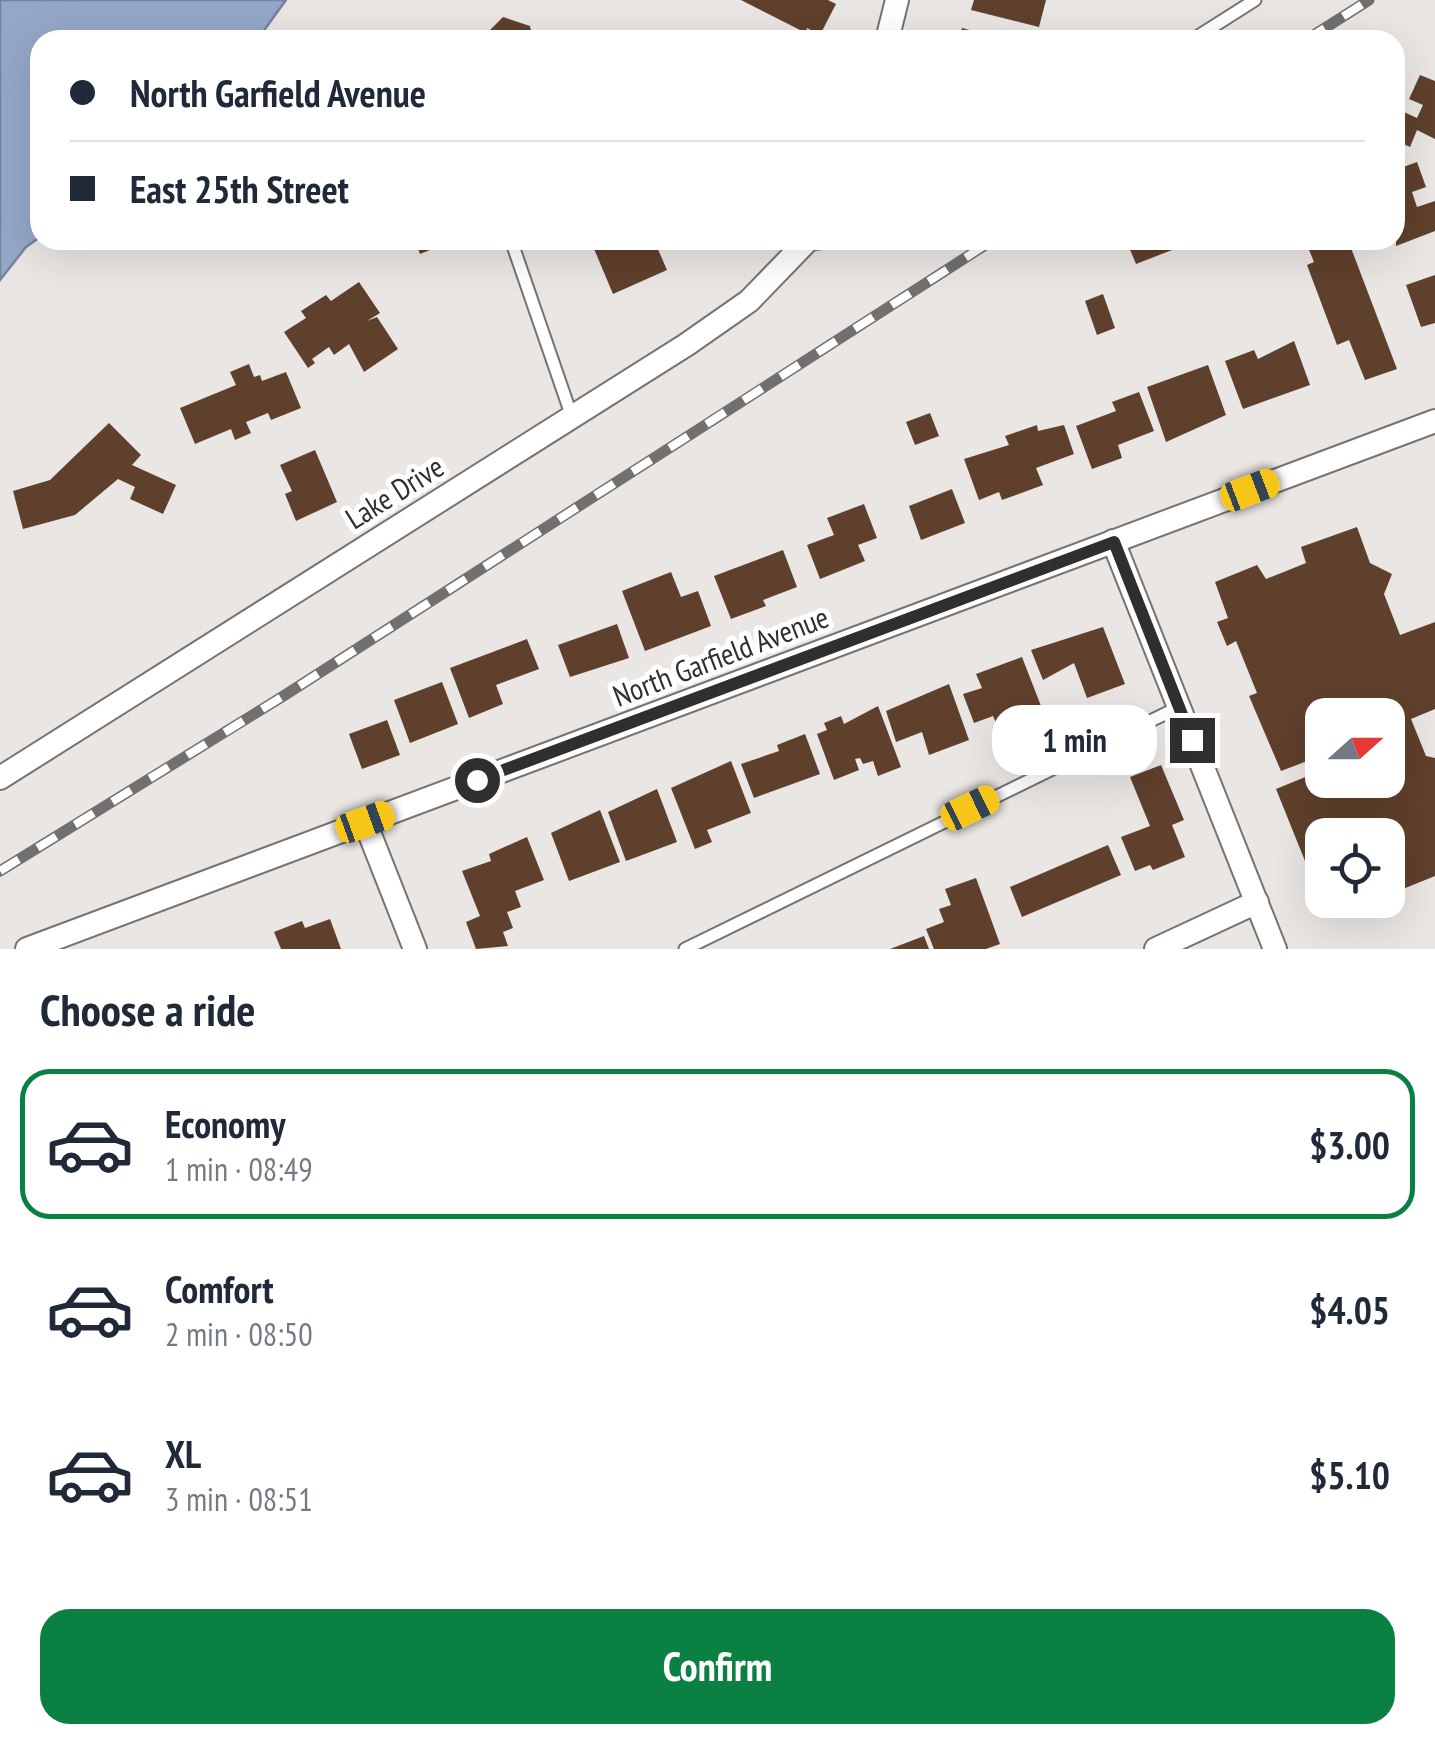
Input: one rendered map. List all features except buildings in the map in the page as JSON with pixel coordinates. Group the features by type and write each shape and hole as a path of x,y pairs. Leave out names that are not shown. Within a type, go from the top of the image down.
{"street":[{"path":"890,30 897,0"},
{"name":"Lake Drive","path":"0,778 749,301 799,250"},
{"name":"North Garfield Avenue","path":"27,949 1435,421"},
{"path":"1114,542 1275,949"},
{"path":"365,822 415,949"},
{"path":"1156,949 1257,902"}],"lane":[{"path":"1208,30 1255,0"},
{"path":"514,250 572,416"},
{"path":"686,949 1179,707"}],"water":[{"path":"0,0 286,0 264,30 30,30 30,244 0,280"}],"railway":[{"path":"1322,30 1369,0"},
{"path":"0,871 285,695 977,250"}],"route":[{"path":"477,780 1114,542 1192,740"}]}
